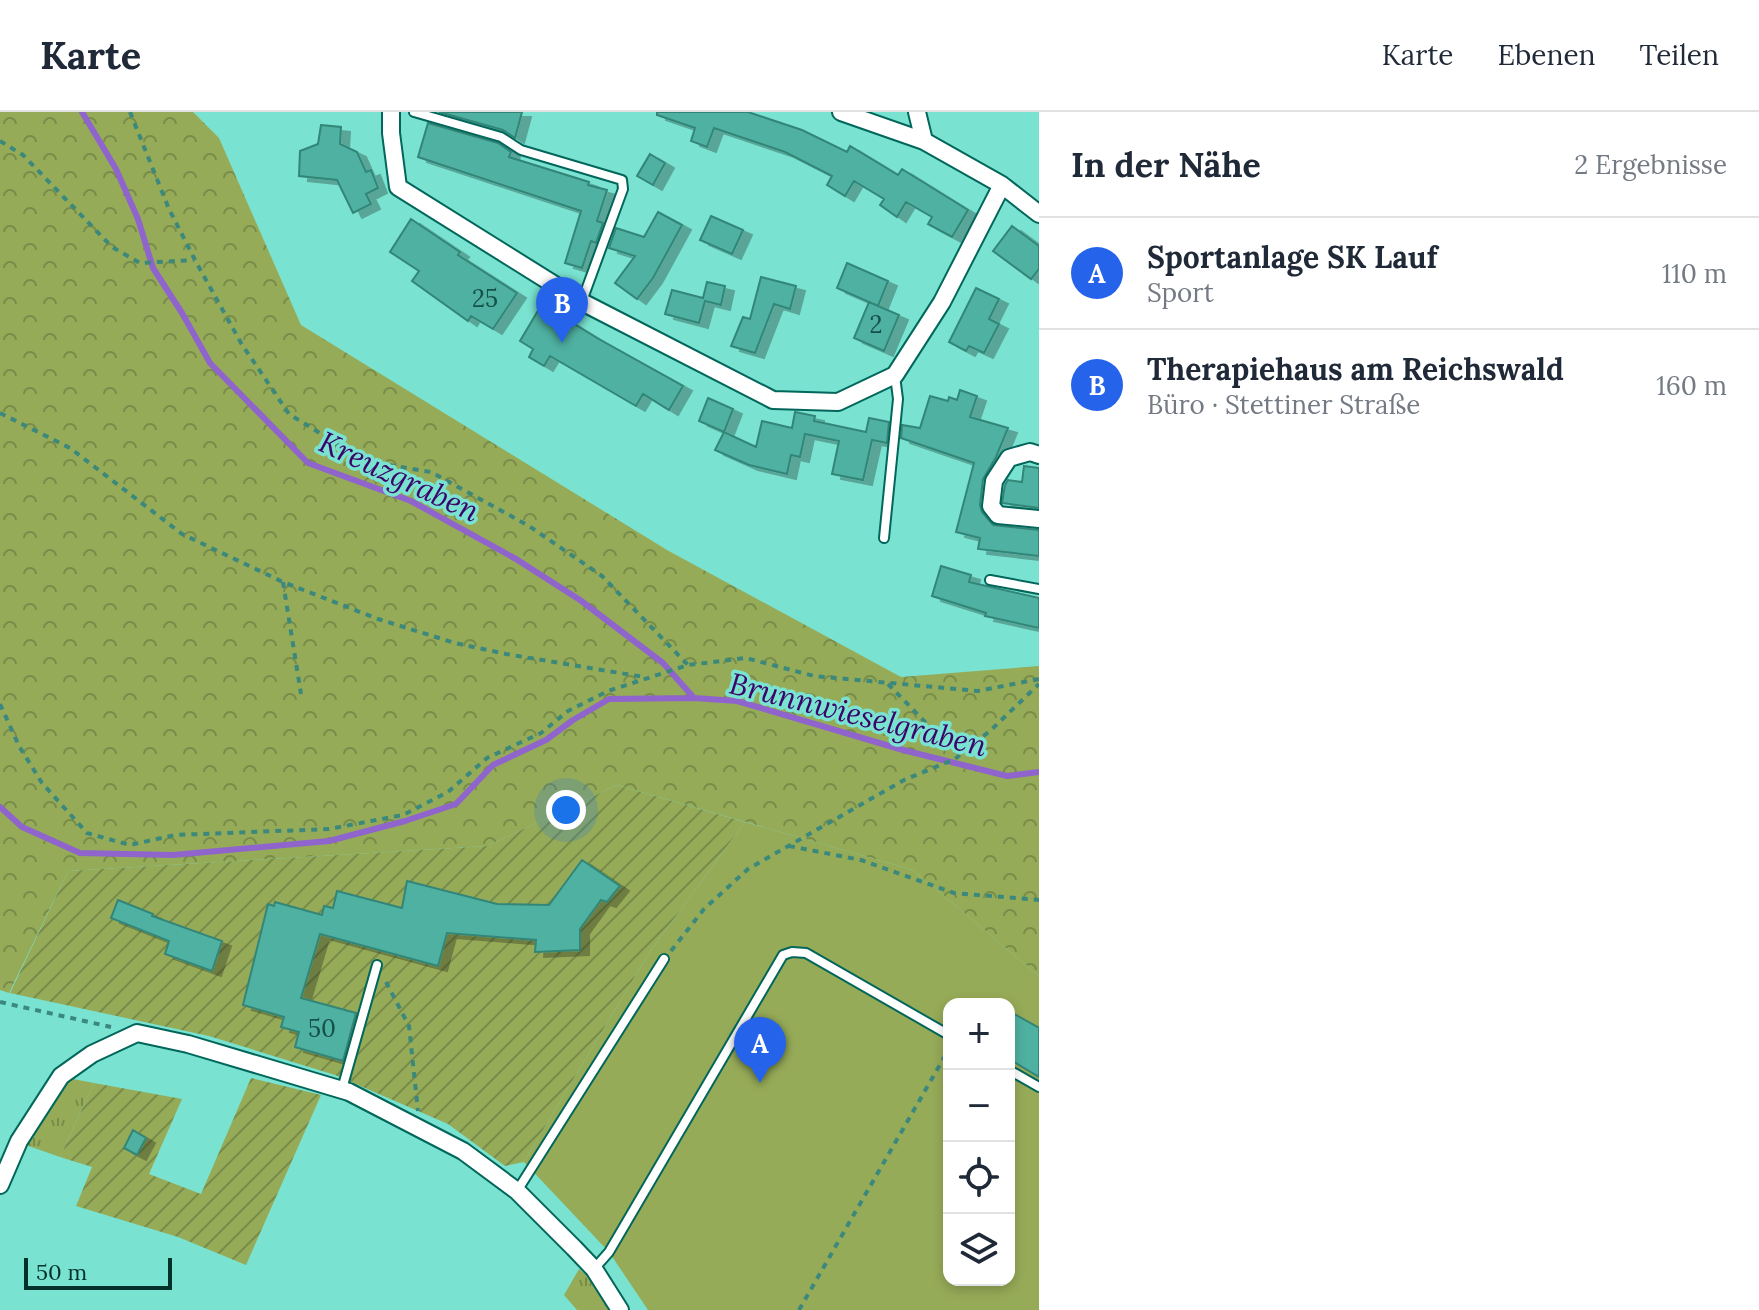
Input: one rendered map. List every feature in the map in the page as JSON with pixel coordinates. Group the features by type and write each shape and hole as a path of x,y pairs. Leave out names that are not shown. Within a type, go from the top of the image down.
{"street":[{"path":"391,112 398,187 582,302 773,400 838,402 895,375 942,302 1002,185"},
{"path":"841,112 924,141 1002,185 1039,214"},
{"path":"917,112 924,141"},
{"path":"1039,455 1030,452 1009,458 994,481 991,506 998,515 1039,519"},
{"path":"0,1185 19,1141 61,1076 92,1054 137,1033 188,1044 342,1090 463,1151 517,1191 594,1269 620,1310"}],"lane":[{"path":"414,112 501,137 521,150 622,180 623,189 582,302"},
{"path":"884,538 898,399 895,375"},
{"path":"990,580 1039,589"},
{"path":"594,1269 609,1252 783,955 806,953 943,1032"},
{"path":"517,1191 664,959"},
{"path":"342,1090 377,965"},
{"path":"1015,1073 1039,1087"}],"path":[{"path":"130,112 169,209 195,260 241,343 289,414 365,461 431,472 529,526 602,576 688,665"},
{"path":"0,141 23,155 112,247 140,263 195,260"},
{"path":"0,413 70,448 182,534 283,582 378,619 455,643 646,677"},
{"path":"283,582 301,694"},
{"path":"0,704 19,746 42,783 87,833 130,845 175,835 329,829 403,815 448,792 487,758 541,733 568,711 608,691 688,665 746,658 814,676 978,691 1039,682"},
{"path":"664,959 704,909 748,869 904,780 955,759 1039,682"},
{"path":"886,683 928,725 963,753"},
{"path":"786,845 861,860 954,893 1039,900"},
{"path":"377,965 409,1026 420,1129"},
{"path":"0,1002 137,1033"},
{"path":"799,1310 943,1059"}],"green space":[{"path":"0,112 193,112 219,138 301,325 667,550 901,677 1039,666 1039,976 913,870 617,785 487,846 68,871 9,993 0,990"},
{"path":"617,785 745,822 649,953 524,1162 505,1166 448,1124 335,1075 209,1036 10,993 68,871 487,846"},
{"path":"745,822 913,870 1039,976 1039,1310 648,1310 609,1252 524,1162 649,953"},
{"path":"68,1078 94,1083 60,1157 23,1144"},
{"path":"251,1078 321,1095 246,1265 178,1237 76,1206 92,1167 60,1157 94,1083 182,1099 149,1174 201,1194"},
{"path":"579,1269 591,1279 613,1310 577,1310 564,1295"}],"building":[{"path":"439,112 522,112 515,138 503,130"},
{"path":"657,112 748,112 802,130 847,152 850,146 898,175 902,169 968,210 952,237 928,224 932,217 906,202 897,217 880,205 884,199 854,181 845,196 827,185 832,176 785,152 714,128 707,147 691,141 695,128 657,115"},
{"path":"428,123 498,143 511,152 509,157 607,190 597,221 603,223 596,243 591,241 582,268 565,263 581,211 418,157"},
{"path":"321,125 341,127 340,144 357,152 366,172 371,170 378,188 366,194 371,204 353,213 337,180 299,176 300,151 318,144"},
{"path":"650,154 665,163 653,185 637,176"},
{"path":"658,212 682,225 653,278 637,299 615,283 635,256 609,248 616,228 644,237"},
{"path":"711,216 743,230 732,254 700,240"},
{"path":"411,219 460,252 458,255 517,293 493,329 471,316 468,321 412,281 419,271 390,252"},
{"path":"1012,226 1039,246 1039,269 1031,279 993,251"},
{"path":"847,263 888,281 878,306 837,288"},
{"path":"761,277 796,286 790,309 774,304 755,353 731,346 743,317 750,319"},
{"path":"707,282 725,286 721,305 705,301 699,323 665,314 672,290 703,298"},
{"path":"976,288 999,299 989,319 999,324 984,353 969,346 966,351 949,342"},
{"path":"869,302 899,315 884,351 854,338"},
{"path":"542,304 683,386 669,410 643,394 636,406 550,356 544,366 529,357 533,349 520,341"},
{"path":"960,390 977,396 970,417 1008,428 983,479 982,512 993,525 1039,530 1039,556 978,549 980,538 956,532 974,463 901,438 902,425 920,428 930,396 957,400"},
{"path":"708,398 733,409 724,432 699,421"},
{"path":"795,412 815,416 814,421 866,432 869,418 889,422 887,443 872,440 863,480 832,474 839,441 805,434 800,457 791,455 787,474 749,465 715,450 724,432 756,447 762,421 792,428"},
{"path":"1024,466 1039,468 1039,508 1002,503 1005,485 1008,480 1022,482"},
{"path":"941,566 971,575 969,582 1039,598 1039,628 985,616 986,613 932,596"},
{"path":"582,860 620,886 607,902 601,900 580,929 580,950 535,952 536,940 447,933 438,966 320,934 301,998 356,1013 343,1061 295,1047 299,1032 281,1027 284,1017 243,1005 268,904 274,906 275,902 322,915 324,906 333,908 337,891 402,908 407,881 497,904 549,905"},
{"path":"118,900 152,916 222,941 212,971 165,954 169,941 111,918"},
{"path":"1015,1014 1039,1028 1039,1077 1015,1063"},
{"path":"133,1130 146,1138 137,1155 124,1148"}],"waterway":[{"name":"Kreuzgraben","path":"82,112 116,169 138,219 153,268 210,363 308,463 411,501 516,559 580,600 663,663 694,698"},
{"name":"Brunnwieselgraben","path":"0,807 22,827 80,853 173,855 329,841 456,804 493,765 546,740 609,699 737,701 903,750 1007,776 1039,772"}],"place":[{"name":"Therapiehaus am Reichswald","path":"562,343"},
{"name":"Sportanlage SK Lauf","path":"760,1083"}]}
